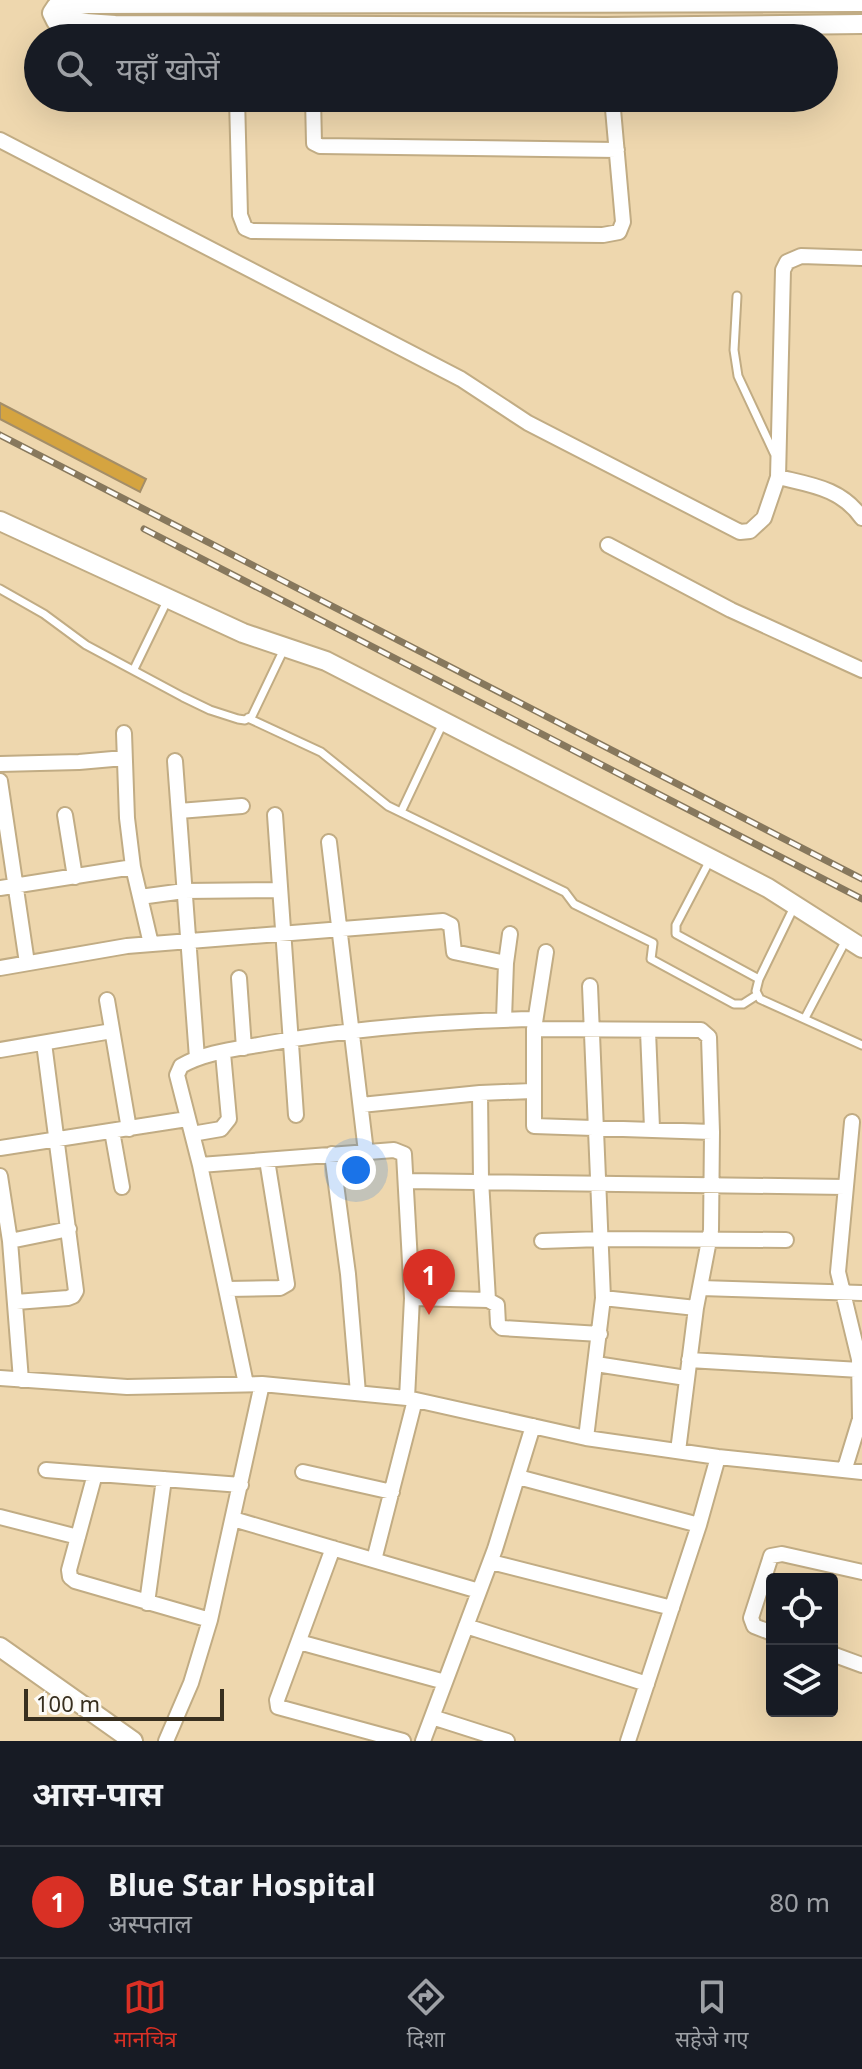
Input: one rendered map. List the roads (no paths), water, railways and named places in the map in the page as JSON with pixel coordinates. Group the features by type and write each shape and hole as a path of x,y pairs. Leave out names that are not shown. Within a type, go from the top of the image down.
{"street":[{"path":"69,24 53,18 56,7 88,2 862,2"},
{"path":"234,4 235,24"},
{"path":"605,4 606,24"},
{"path":"838,24 862,24"},
{"path":"237,112 240,215 245,228 252,231 613,234 619,232 623,222 613,112"},
{"path":"313,112 314,143 320,146 617,150"},
{"path":"0,140 461,379 528,423 740,532 750,531 764,518 778,470 783,270 792,258 801,256 862,258"},
{"path":"778,470 842,495 862,516"},
{"path":"0,522 243,633 326,661 711,858 795,905 854,943"},
{"path":"608,545 731,610 862,670"},
{"path":"124,733 127,818 133,867 151,944"},
{"path":"0,764 124,758"},
{"path":"175,761 197,1058"},
{"path":"0,781 7,887 27,963"},
{"path":"179,811 242,806"},
{"path":"65,815 75,877"},
{"path":"275,815 296,1115"},
{"path":"329,842 354,1031 366,1152"},
{"path":"7,887 133,867"},
{"path":"140,897 184,891 280,890"},
{"path":"0,968 151,944 447,921 451,925 454,952 506,963"},
{"path":"504,1019 510,934"},
{"path":"546,952 534,1024 534,1126 712,1132"},
{"path":"239,978 244,1048"},
{"path":"586,1438 603,1298 590,986"},
{"path":"107,1000 129,1129"},
{"path":"246,1384 178,1069 197,1058 290,1040 354,1031 504,1019 590,1031 701,1030 707,1033 710,1042 710,1239 696,1308 678,1451"},
{"path":"0,1050 112,1031"},
{"path":"648,1031 652,1128"},
{"path":"16,1302 68,1298 76,1294 44,1043"},
{"path":"192,1134 221,1129 229,1119 223,1053"},
{"path":"361,1105 532,1091"},
{"path":"480,1093 488,1300"},
{"path":"0,1148 187,1119"},
{"path":"845,1468 861,1419 860,1363 841,1290 838,1263 852,1122"},
{"path":"112,1131 122,1187"},
{"path":"200,1165 366,1152 404,1154 412,1298 411,1399 374,1560"},
{"path":"332,1154 348,1274 358,1393"},
{"path":"227,1289 280,1288 287,1284 267,1160"},
{"path":"0,1176 10,1241 21,1380"},
{"path":"407,1181 845,1187"},
{"path":"10,1241 69,1229"},
{"path":"542,1241 786,1240"},
{"path":"701,1288 862,1293"},
{"path":"412,1298 488,1300 497,1305 498,1324 502,1328 600,1334"},
{"path":"603,1298 696,1308"},
{"path":"689,1360 860,1363"},
{"path":"596,1364 686,1378"},
{"path":"1,1383 21,1380 127,1387 262,1384 358,1393 411,1399 586,1438 718,1457 862,1472"},
{"path":"166,1741 191,1683 210,1620 262,1384"},
{"path":"423,1741 491,1562 533,1426"},
{"path":"628,1741 699,1525 718,1457"},
{"path":"46,1470 241,1485"},
{"path":"303,1472 392,1492"},
{"path":"95,1474 69,1573 75,1581 210,1620"},
{"path":"518,1477 699,1525"},
{"path":"147,1603 164,1479"},
{"path":"0,1517 78,1537"},
{"path":"233,1519 479,1591"},
{"path":"333,1548 277,1700 278,1707 403,1741"},
{"path":"766,1631 754,1626 751,1618 771,1556 782,1554 834,1572 862,1572"},
{"path":"491,1562 672,1608"},
{"path":"466,1626 647,1684"},
{"path":"299,1642 445,1682"},
{"path":"0,1647 133,1741"},
{"path":"838,1656 862,1665"},
{"path":"432,1717 507,1741"}],"lane":[{"path":"737,296 734,350 738,376 778,470"},
{"path":"0,589 44,614 86,645 210,710 238,719 248,718 321,752 365,790 401,812 565,892 574,904 653,943 651,959 734,1004 743,1004 757,995"},
{"path":"134,669 168,599"},
{"path":"248,718 285,647"},
{"path":"401,812 444,722"},
{"path":"711,858 674,930 680,937 759,979"},
{"path":"757,995 759,979 795,905"},
{"path":"805,1018 854,943"},
{"path":"757,995 862,1045"}],"railway":[{"path":"0,435 862,879"},
{"path":"144,529 862,899"}],"place":[{"name":"Blue Star Hospital","path":"429,1315"}]}
